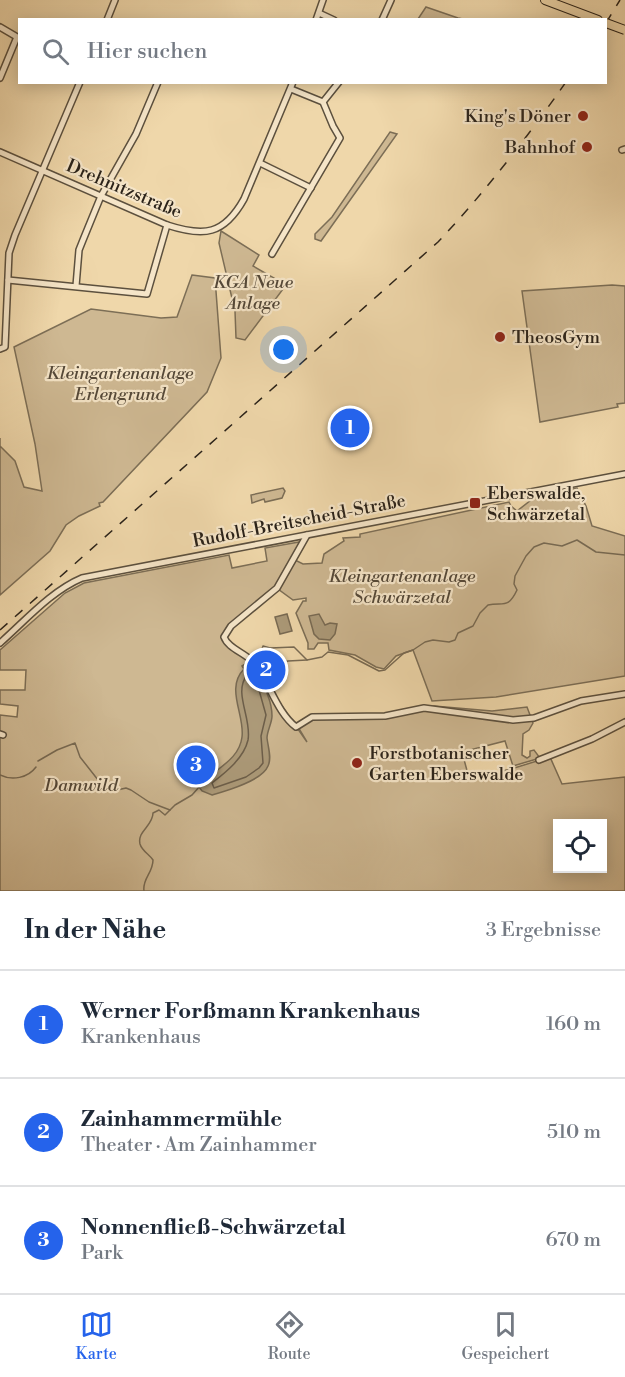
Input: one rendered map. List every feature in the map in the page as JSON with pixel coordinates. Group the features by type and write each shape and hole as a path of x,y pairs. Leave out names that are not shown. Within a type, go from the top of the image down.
{"main road":[{"path":"545,0 593,18"},
{"path":"607,22 625,30"}],"street":[{"path":"108,18 114,0"},
{"path":"318,16 323,0"},
{"path":"383,18 391,0"},
{"path":"0,27 17,37 0,78"},
{"path":"3,348 9,253 80,84"},
{"path":"76,286 79,250 101,196 136,134 157,84"},
{"path":"323,102 337,84"},
{"path":"272,254 340,138 323,102 292,86"},
{"name":"Drehnitzstraße","path":"0,152 167,225 196,233 207,232 224,223 237,212 292,86"},
{"path":"260,163 312,188"},
{"path":"8,280 147,294 167,225"},
{"name":"Rudolf-Breitscheid-Straße","path":"0,643 59,592 82,578 625,474"},
{"path":"307,535 276,588 225,634 225,641 252,661 288,719 296,727 312,717 385,716 424,708 513,720 534,718 581,701 625,694"},
{"path":"539,760 592,739 625,722"}],"green space":[{"path":"426,7 458,18 419,18"},
{"path":"390,132 397,134 321,241 315,239 315,234 332,217"},
{"name":"KGA Neue Anlage","path":"221,231 259,255 253,266 286,285 245,340 236,338 235,311 219,243"},
{"name":"Kleingartenanlage Erlengrund","path":"192,275 215,278 221,358 207,392 103,502 99,503 100,506 66,525 50,551 0,595 0,446 15,461 24,487 42,491 35,444 14,347 91,309 161,318 177,317"},
{"path":"625,286 625,403 617,404 618,407 540,422 522,291"},
{"path":"283,488 285,491 282,498 265,502 264,499 252,503 251,495"},
{"name":"Kleingartenanlage Schwärzetal","path":"577,488 592,526 625,536 625,676 496,697 432,701 413,650 396,656 384,669 355,655 329,650 328,643 318,643 314,649 308,649 308,643 296,613 306,598 293,600 278,589 295,560 303,564 322,563 324,554 344,541 343,538 360,537 360,534 509,502 517,511 535,497"},
{"name":"Damwild","path":"299,542 289,569 280,582 223,637 254,666 307,742 298,727 313,718 361,719 434,706 492,711 527,707 533,723 523,734 522,755 527,758 530,756 530,751 534,750 540,758 513,766 505,741 462,752 469,778 511,769 550,757 562,784 625,777 625,891 0,891 0,715 17,717 18,706 0,704 0,690 25,690 26,670 0,670 0,650 65,593 84,583 229,555 232,568 267,561 265,548"}],"water":[{"path":"287,614 292,631 280,634 275,617"},
{"path":"319,614 325,625 337,624 335,634 330,640 319,639 314,634 309,616"},
{"path":"250,664 270,701 272,716 267,738 269,763 259,776 251,781 212,795 202,791 199,787 236,753 240,746 242,729 236,685 244,669 242,666"}],"waterway":[{"path":"252,656 255,652 260,655 263,646 294,647 307,660 322,657 328,652 348,655 379,671 385,670 404,653 425,642 455,640 458,633 473,626 480,613 488,605 502,604 511,600 517,590 514,584 515,576 534,547 544,543 562,546 577,540 596,552 625,555"},
{"path":"270,666 288,661 307,660"},
{"path":"38,761 75,743 80,757 102,785 113,791 126,788 149,802 170,810"},
{"path":"0,775 10,778 20,777 29,774 36,767"},
{"path":"144,891 153,860 144,851 140,839 151,822 153,813 159,810 165,815 175,805 192,795 200,786"}],"railway":[{"path":"607,21 620,0"},
{"path":"0,630 438,242 505,165 565,84"}],"place":[{"name":"King's Döner","path":"583,116"},
{"name":"Bahnhof","path":"587,147"},
{"name":"TheosGym","path":"500,337"},
{"name":"Werner Forßmann Krankenhaus","path":"350,428"},
{"name":"Eberswalde, Schwärzetal","path":"475,503"},
{"name":"Zainhammermühle","path":"266,670"},
{"name":"Forstbotanischer Garten Eberswalde","path":"357,763"},
{"name":"Nonnenfließ-Schwärzetal","path":"196,765"}]}
